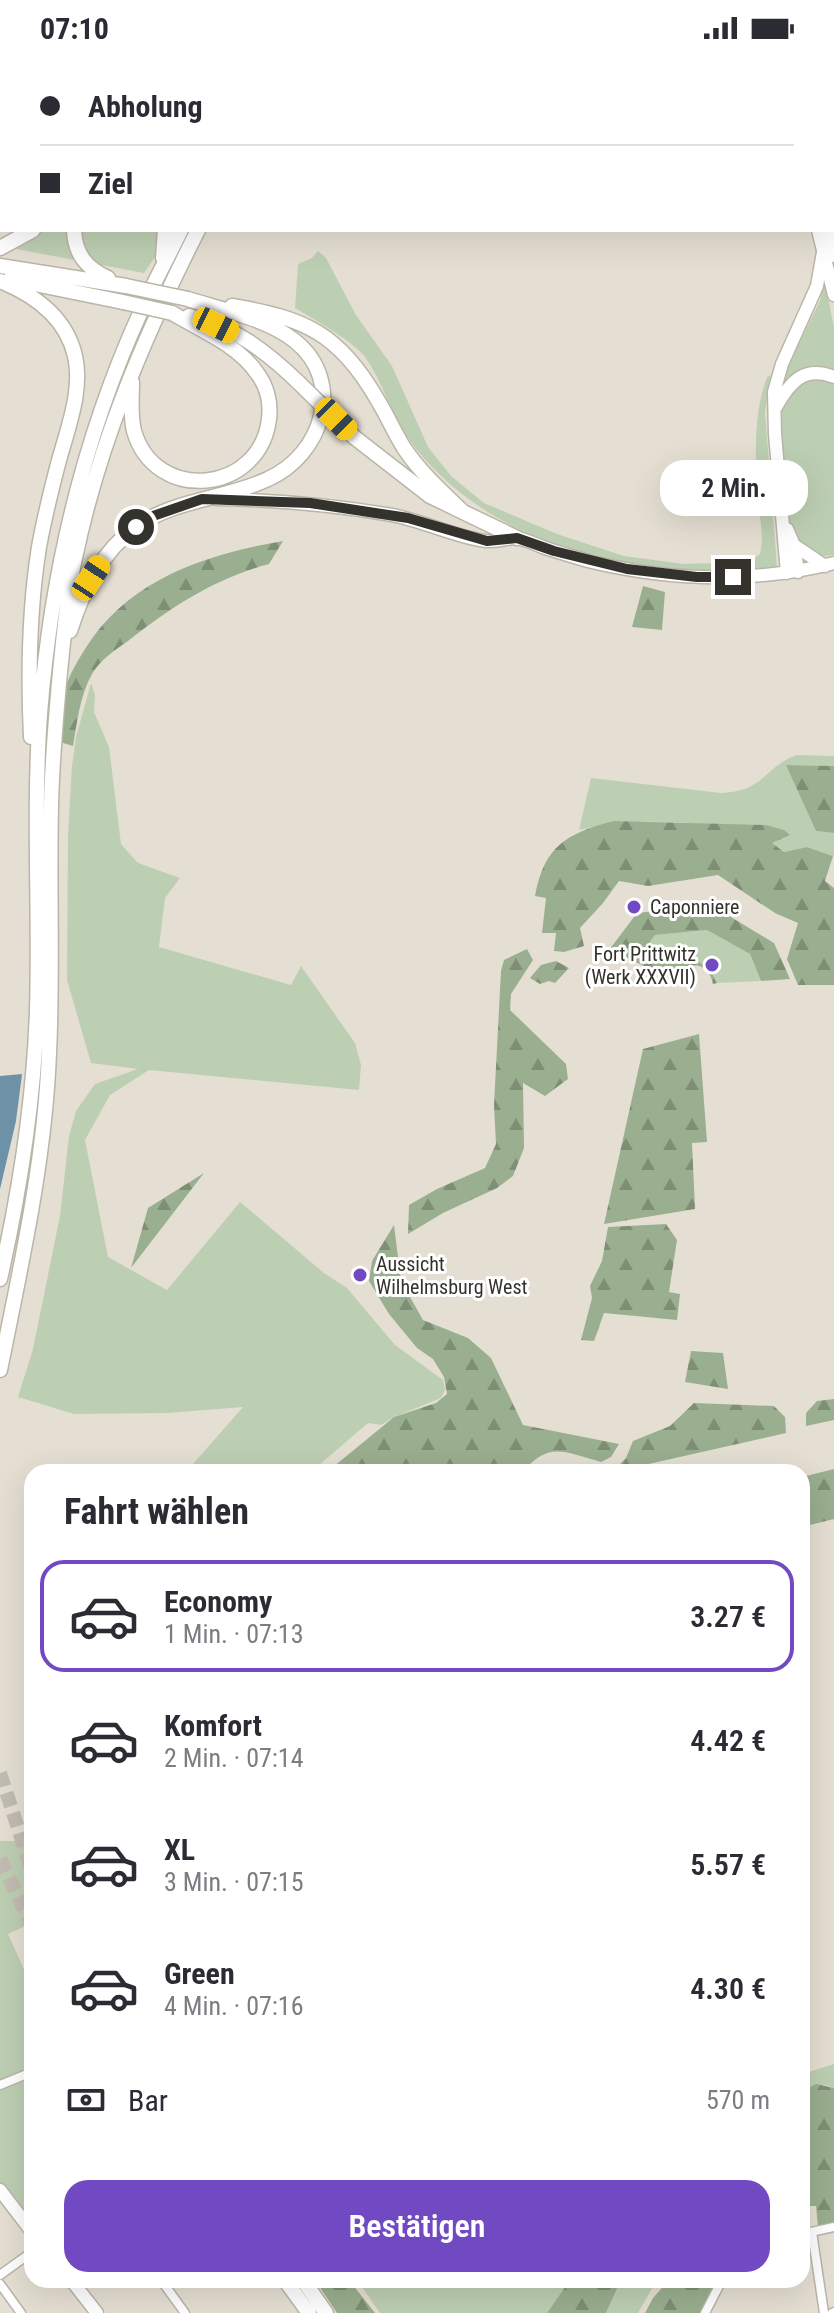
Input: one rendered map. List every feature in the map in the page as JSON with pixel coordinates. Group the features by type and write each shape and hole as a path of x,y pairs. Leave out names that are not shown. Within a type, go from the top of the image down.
{"highway":[{"path":"0,248 29,232"},
{"path":"74,232 77,251 84,263 95,272 126,286"},
{"path":"162,269 165,232"},
{"path":"0,1279 26,1148 35,1055 37,768 47,647 61,555 80,479 119,367 140,313 180,232"},
{"path":"0,1370 38,1173 49,1056 51,807 62,658 75,559 106,440 132,370 197,232"},
{"path":"0,266 266,311 308,327 344,352 365,378 403,447 419,468 463,512"},
{"path":"0,279 51,311 69,339 75,357 72,413 48,503 33,594 29,700 31,741 37,768"},
{"path":"0,279 123,302 172,313 197,323 246,359 257,372 268,398 270,412 264,441 248,464 237,472 212,480 185,479 160,468 140,446 132,419 132,370"},
{"path":"62,658 79,603 104,558 127,535 153,516 266,480 297,461 316,434 323,402 315,366 294,340 251,320 188,299"},
{"path":"197,323 216,325 253,344 298,382 354,437 412,484 517,538"},
{"path":"291,2288 309,2313"},
{"path":"309,2288 326,2313"}],"main road":[{"path":"793,572 784,522 774,410 777,377 828,254 819,232"},
{"path":"829,232 828,254 834,295"},
{"path":"774,410 787,388 803,374 813,372 834,377"},
{"path":"202,499 310,503 389,514 487,541 517,538 591,561 660,574 733,577 793,572 829,565"},
{"path":"784,522 794,545 793,572"},
{"path":"794,545 829,565"},
{"path":"0,2190 24,2222"},
{"path":"77,2288 97,2313"}],"street":[{"path":"0,2085 24,2075"},
{"path":"810,2232 834,2227"},
{"path":"810,2247 824,2313"},
{"path":"0,2275 24,2258"},
{"path":"0,2284 21,2313"},
{"path":"167,2288 185,2313"},
{"path":"705,2313 718,2288"}],"green space":[{"path":"40,232 173,232 144,273 16,249"},
{"path":"318,251 326,258 356,315 392,366 428,447 451,476 484,503 557,534 624,556 684,564 749,562 760,554 762,538 756,433 763,390 767,377 771,375 765,412 777,567 727,571 676,570 624,563 574,551 525,532 481,508 441,476 408,438 365,357 352,344 295,308 298,264 312,258"},
{"path":"824,278 834,327 834,555 825,556 802,548 790,527 779,412 785,371 820,301"},
{"path":"283,541 269,564 231,577 195,595 103,660 92,674 85,691 73,746 63,743 63,700 70,676 85,649 123,604 147,587 198,562"},
{"path":"643,586 665,592 662,630 632,627"},
{"path":"91,683 95,695 94,712 109,747 121,844 138,863 180,878 165,898 159,947 291,985 301,966 355,1043 361,1065 359,1090 149,1070 110,1095 85,1140 108,1257 167,1290 240,1202 324,1273 347,1288 395,1345 443,1380 445,1390 441,1398 381,1425 368,1423 320,1464 193,1464 243,1407 168,1413 74,1414 18,1397 33,1349 60,1216 69,1136 76,1111 95,1084 138,1069 91,1063 67,980 68,834 76,737"},
{"path":"797,755 834,756 834,766 787,765 816,831 834,833 834,856 807,847 784,852 771,843 789,835 711,825 632,822 579,830 591,778 721,793 747,788"},
{"path":"786,765 834,766 834,833 816,831"},
{"path":"614,821 766,825 790,835 772,843 784,852 807,847 833,856 825,881 834,888 834,985 798,985 787,959 798,923 775,913 718,875 648,886 619,881 580,928 584,946 564,952 554,951 556,933 542,933 546,898 535,896 545,865 560,844 583,831"},
{"path":"711,905 774,943 790,979 761,981 750,954 707,930 655,935 649,943 708,966 717,983 713,984 709,973 702,967 682,968 675,980 609,950 637,913"},
{"path":"707,930 750,954 761,981 717,983 708,966 649,943 655,935"},
{"path":"527,949 533,960 511,994 510,1010 566,1064 568,1079 545,1096 523,1083 524,1148 513,1176 497,1188 443,1213 408,1234 409,1205 485,1168 496,1144 494,1105 501,971 504,960"},
{"path":"556,961 569,968 555,983 540,984 530,978 541,965"},
{"path":"699,1034 707,1142 692,1143 695,1209 604,1224 643,1049"},
{"path":"204,1173 131,1268 148,1208"},
{"path":"666,1224 677,1240 669,1292 680,1294 677,1320 604,1313 594,1341 581,1340 592,1298 590,1286 602,1261 608,1227"},
{"path":"394,1225 401,1281 423,1320 468,1338 491,1358 523,1425 619,1444 611,1457 601,1462 568,1453 550,1452 530,1464 337,1464 394,1417 436,1403 447,1394 444,1377 433,1359 417,1348 389,1314 369,1281 372,1261"},
{"path":"691,1351 723,1353 728,1389 685,1382"},
{"path":"834,1399 834,1420 806,1426 806,1413 817,1401"},
{"path":"694,1403 774,1406 785,1417 786,1433 649,1464 620,1464 633,1441 670,1426"},
{"path":"834,1469 834,1519 810,1525 810,1475"},
{"path":"0,1841 24,1841 24,1927 8,1934 24,1969 24,2073 0,2084"},
{"path":"834,2064 834,2088 825,2085 810,2089 810,2072"},
{"path":"24,2080 24,2216 0,2184 0,2090"},
{"path":"816,2084 834,2088 834,2224 818,2227 816,2206 810,2206 810,2087"},
{"path":"320,2288 355,2288 375,2313 337,2313"},
{"path":"363,2288 564,2288 547,2313 380,2313"},
{"path":"564,2288 617,2288 606,2313 547,2313"},
{"path":"617,2288 652,2288 638,2313 606,2313"},
{"path":"662,2288 714,2288 701,2313 645,2313"}],"water":[{"path":"22,1074 16,1121 0,1189 0,1076"}],"tunnel":[{"path":"0,1773 24,1846"},
{"path":"0,1859 24,1909"}],"place":[{"name":"Caponniere","path":"634,907"},
{"name":"Fort Prittwitz (Werk XXXVII)","path":"712,965"},
{"name":"Aussicht Wilhelmsburg West","path":"360,1275"}],"route":[{"path":"136,527 153,516 202,499 310,503 408,518 487,541 517,538 554,551 627,569 697,577 733,577"}]}
